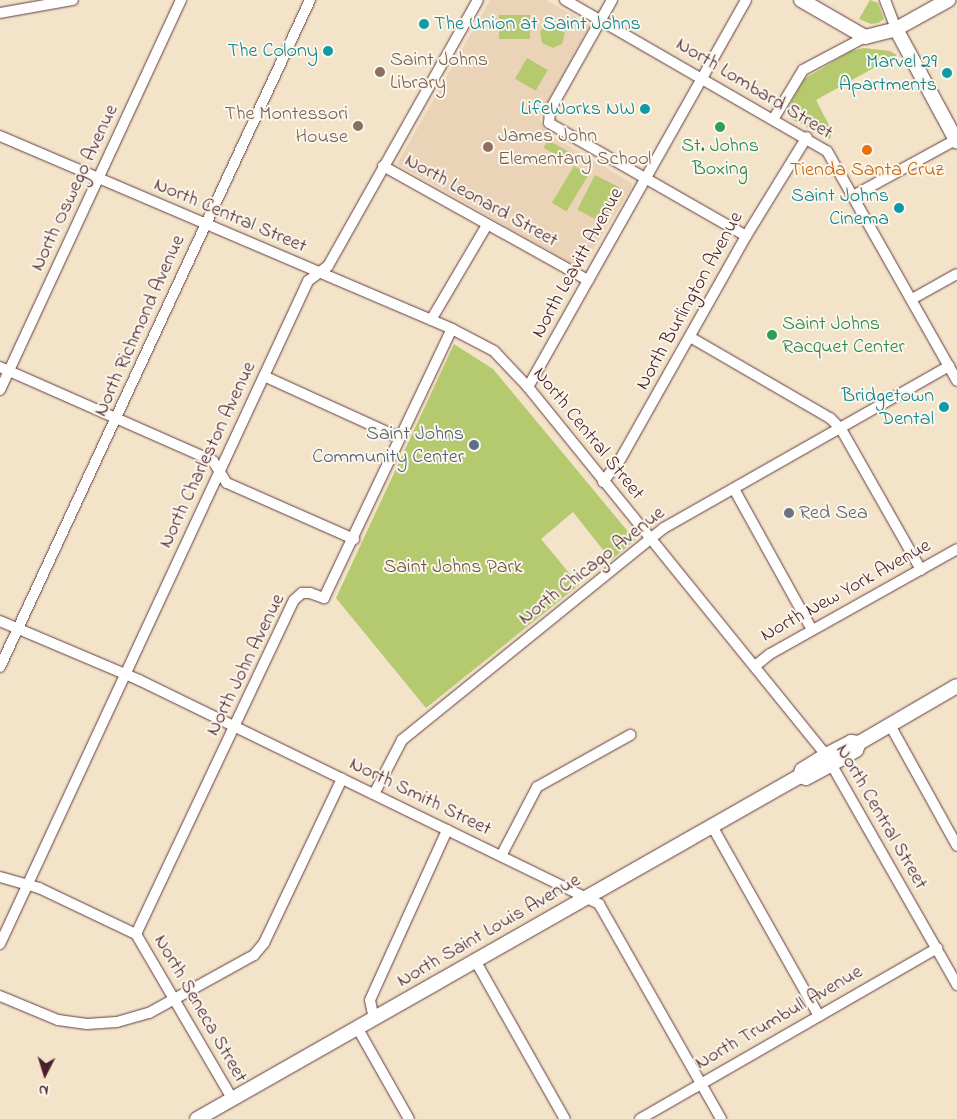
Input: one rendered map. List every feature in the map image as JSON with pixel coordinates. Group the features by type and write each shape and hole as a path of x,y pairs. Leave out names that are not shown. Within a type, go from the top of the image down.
{"main road":[{"path":"801,0 865,37 896,28 948,0"},
{"path":"896,28 957,140"},
{"name":"North Saint Louis Avenue","path":"197,1119 800,776 806,778 829,759 856,750 859,743 957,686"}],"street":[{"path":"0,13 73,0"},
{"name":"North Oswego Avenue","path":"0,390 4,369 98,179 181,0"},
{"name":"North Richmond Avenue","path":"0,667 117,419 310,0"},
{"name":"North Charleston Avenue","path":"0,944 308,281 328,266 478,0"},
{"name":"North Lombard Street","path":"565,0 807,137 831,156 957,381"},
{"path":"612,0 550,110 548,121 556,129 746,236"},
{"name":"North Leavitt Avenue","path":"528,387 746,0"},
{"path":"885,0 896,28"},
{"path":"774,118 803,70 865,37"},
{"name":"North Central Street","path":"0,136 452,329 494,351 528,387 829,759 957,985"},
{"name":"North Burlington Avenue","path":"603,482 622,458 746,236 807,137"},
{"path":"853,196 957,140"},
{"name":"North Leonard Street","path":"384,166 588,280"},
{"path":"431,320 487,225"},
{"path":"912,299 957,274"},
{"name":"North John Avenue","path":"136,934 294,600 302,593 310,593 324,598 354,539 452,329"},
{"path":"690,337 830,418 841,429 921,570"},
{"name":"North Chicago Avenue","path":"374,794 402,740 664,528 949,366"},
{"path":"4,369 214,461 227,483 354,539"},
{"path":"264,376 400,438"},
{"path":"734,489 812,630"},
{"name":"North New York Avenue","path":"755,666 770,654 957,549"},
{"name":"North Smith Street","path":"0,621 125,675 235,726 587,898 602,908 721,1119"},
{"path":"890,725 957,846"},
{"path":"501,856 538,788 630,735"},
{"path":"0,996 45,1016 87,1024 133,1018 175,999 260,950 342,779"},
{"path":"712,826 819,1016"},
{"path":"374,1019 370,1000 448,830"},
{"name":"North Seneca Street","path":"0,877 39,888 136,934 233,1100"},
{"name":"North Trumbull Avenue","path":"640,1119 937,948"},
{"path":"476,962 565,1119"},
{"path":"358,1029 409,1119"}],"shaded area":[{"name":"James John Elementary School","path":"490,0 546,0 590,25 539,118 547,133 632,183 631,189 581,269 397,164"}],"green space":[{"path":"870,0 878,3 884,19 878,23 871,24 859,19"},
{"path":"499,15 530,15 530,39 499,39"},
{"path":"543,27 554,27 565,33 562,44 553,48 542,43 540,32"},
{"path":"864,48 890,51 897,55 816,100 832,131 830,139 789,118 787,110 804,79 851,51"},
{"path":"527,58 548,70 536,91 515,79"},
{"path":"548,140 574,155 569,163 544,148"},
{"path":"574,166 589,175 566,212 552,203"},
{"path":"595,175 620,188 602,222 577,210"},
{"name":"Saint Johns Park","path":"454,344 493,369 635,540 611,560 573,512 541,539 579,585 426,708 336,598"}],"place":[{"name":"The Union at Saint Johns","path":"424,24"},
{"name":"The Colony","path":"328,51"},
{"name":"Saint Johns Library","path":"380,72"},
{"name":"Marvel 29 Apartments","path":"947,73"},
{"name":"LifeWorks NW","path":"645,109"},
{"name":"The Montessori House","path":"358,126"},
{"name":"St. Johns Boxing","path":"720,127"},
{"name":"James John Elementary School","path":"488,147"},
{"name":"Tienda Santa Cruz","path":"867,150"},
{"name":"Saint Johns Cinema","path":"899,208"},
{"name":"Saint Johns Racquet Center","path":"772,335"},
{"name":"Bridgetown Dental","path":"944,407"},
{"name":"Saint Johns Community Center","path":"474,445"},
{"name":"Red Sea","path":"789,513"}]}
